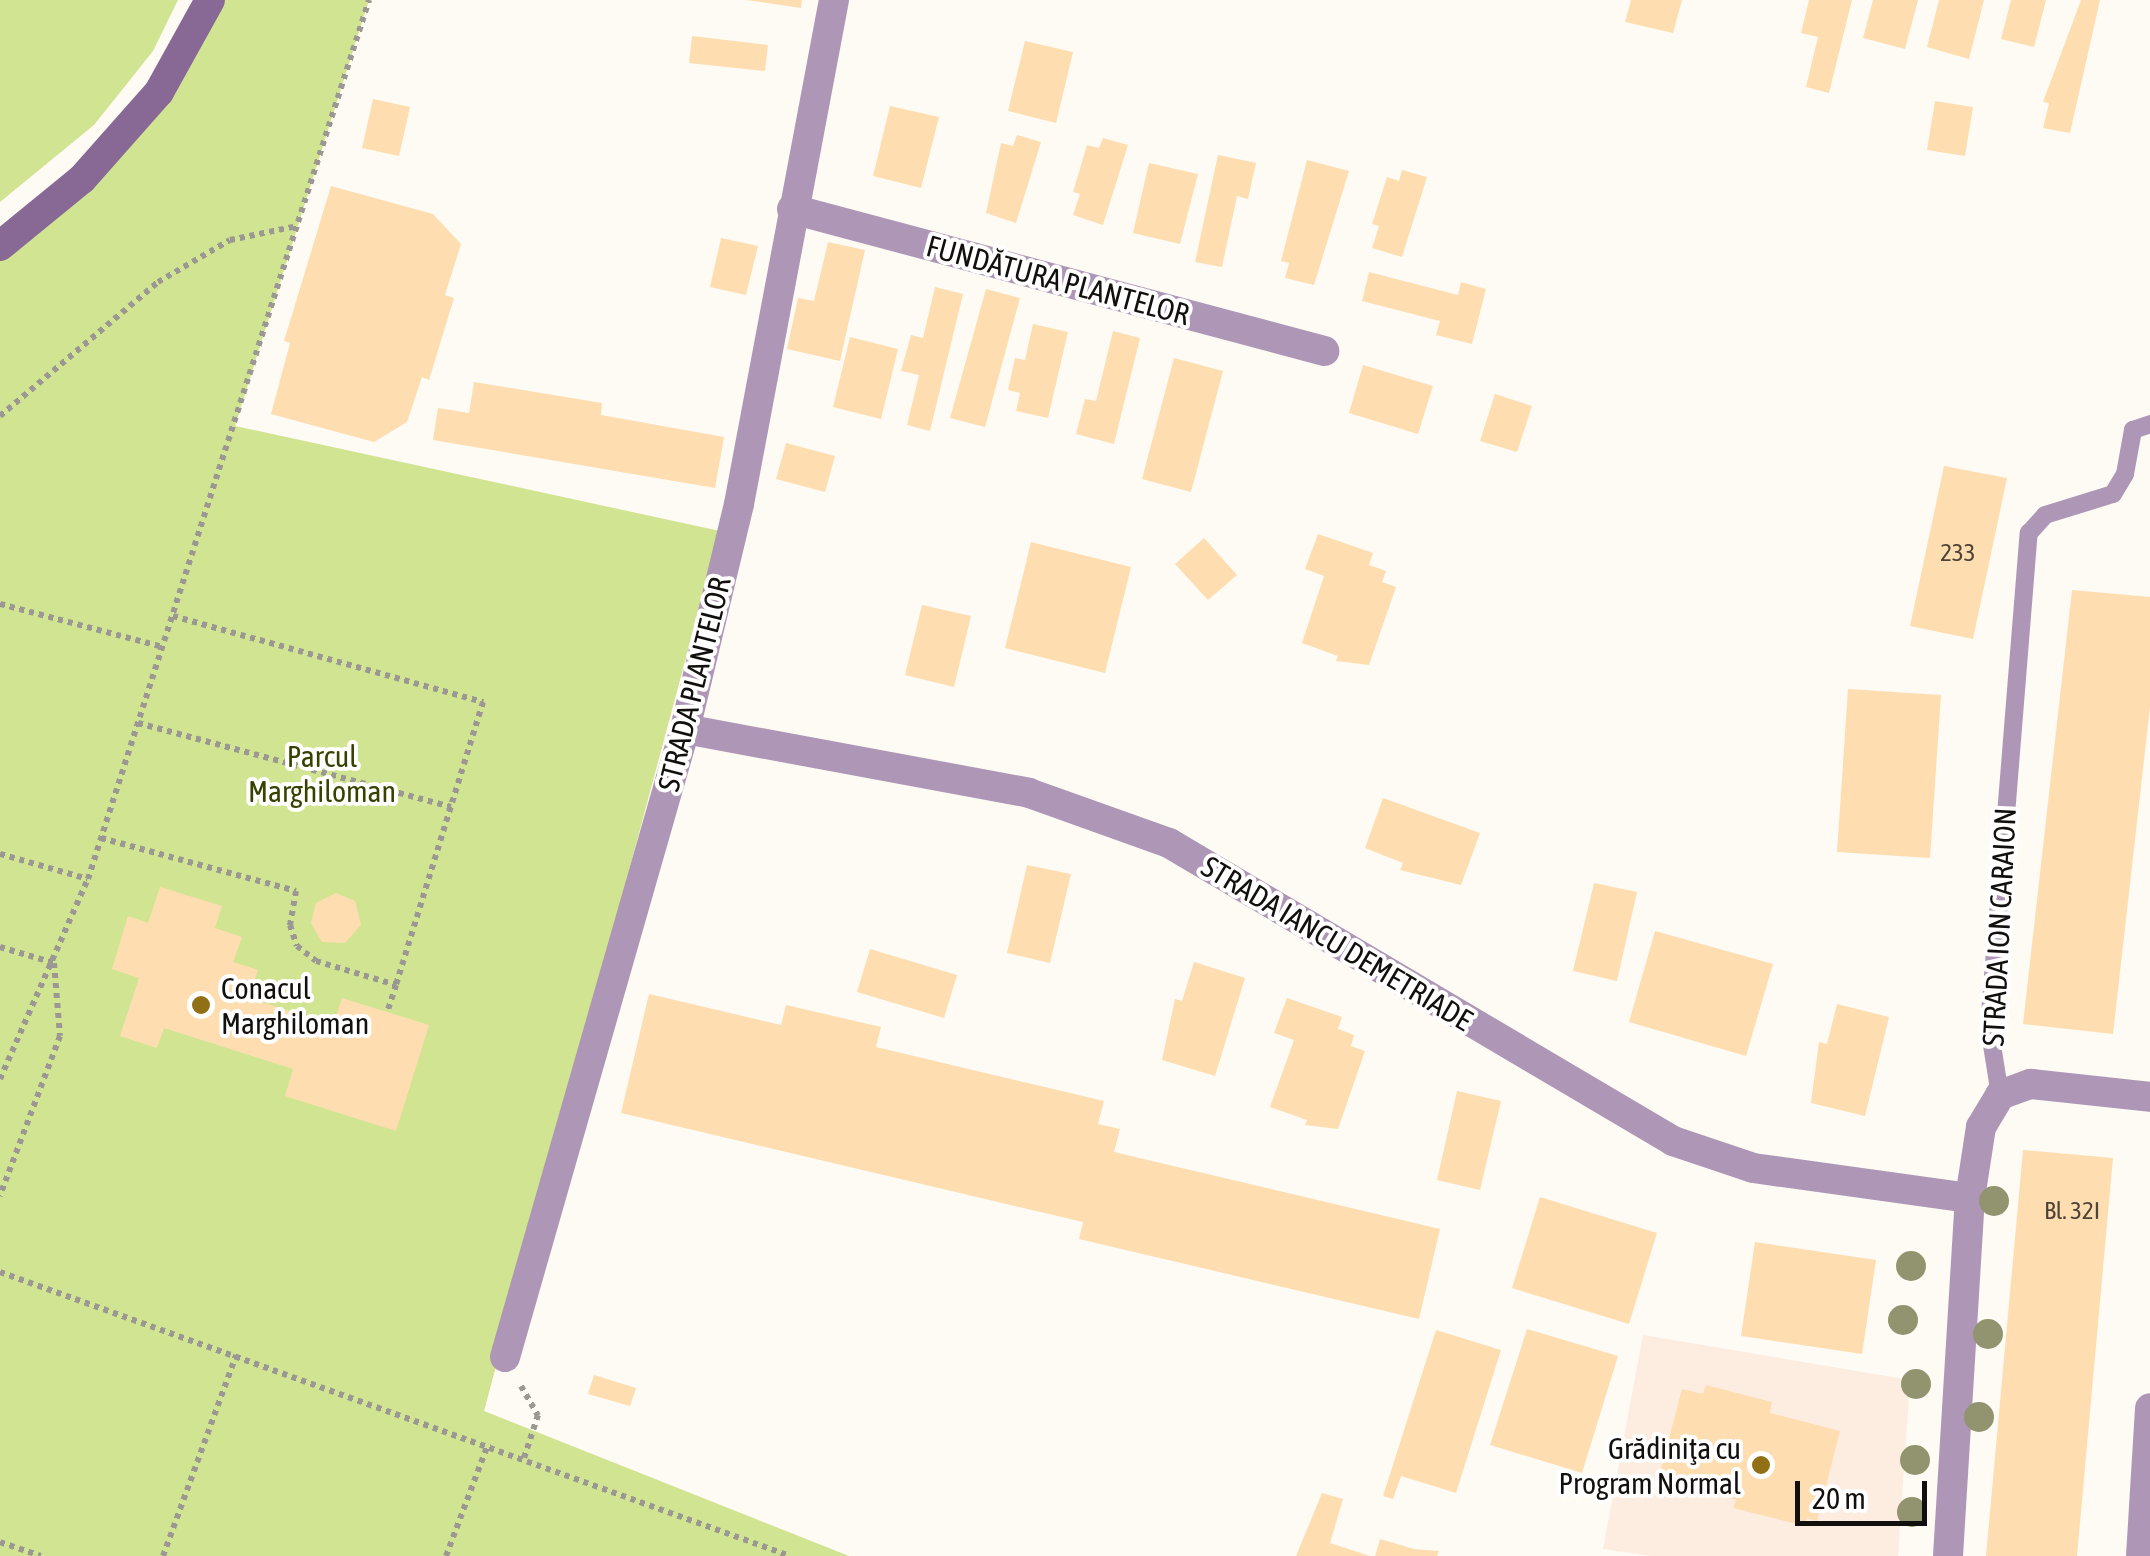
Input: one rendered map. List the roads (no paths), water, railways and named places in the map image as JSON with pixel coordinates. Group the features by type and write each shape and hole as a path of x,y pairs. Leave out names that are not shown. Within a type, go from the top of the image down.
{"main road":[{"path":"0,246 82,179 159,92 210,0"}],"street":[{"name":"STRADA PLANTELOR","path":"505,1357 685,729 740,504 834,0"},
{"name":"FUNDĂTURA PLANTELOR","path":"792,209 1324,351"},
{"name":"STRADA IANCU DEMETRIADE","path":"685,729 1029,793 1169,843 1673,1141 1753,1168 1970,1198"},
{"path":"1948,1556 1970,1198 1980,1127 2000,1096 2031,1084 2150,1096"},
{"path":"2141,1556 2150,1408"}],"lane":[{"name":"STRADA ION CARAION","path":"2000,1096 1989,1026 2029,533 2046,515 2113,494 2125,474 2133,430 2150,424"}],"place":[{"name":"Conacul Marghiloman","path":"201,1005"},
{"name":"Grădiniţa cu Program Normal","path":"1761,1465"}],"park label":[{"name":"Parcul Marghiloman","path":"322,773"}]}
